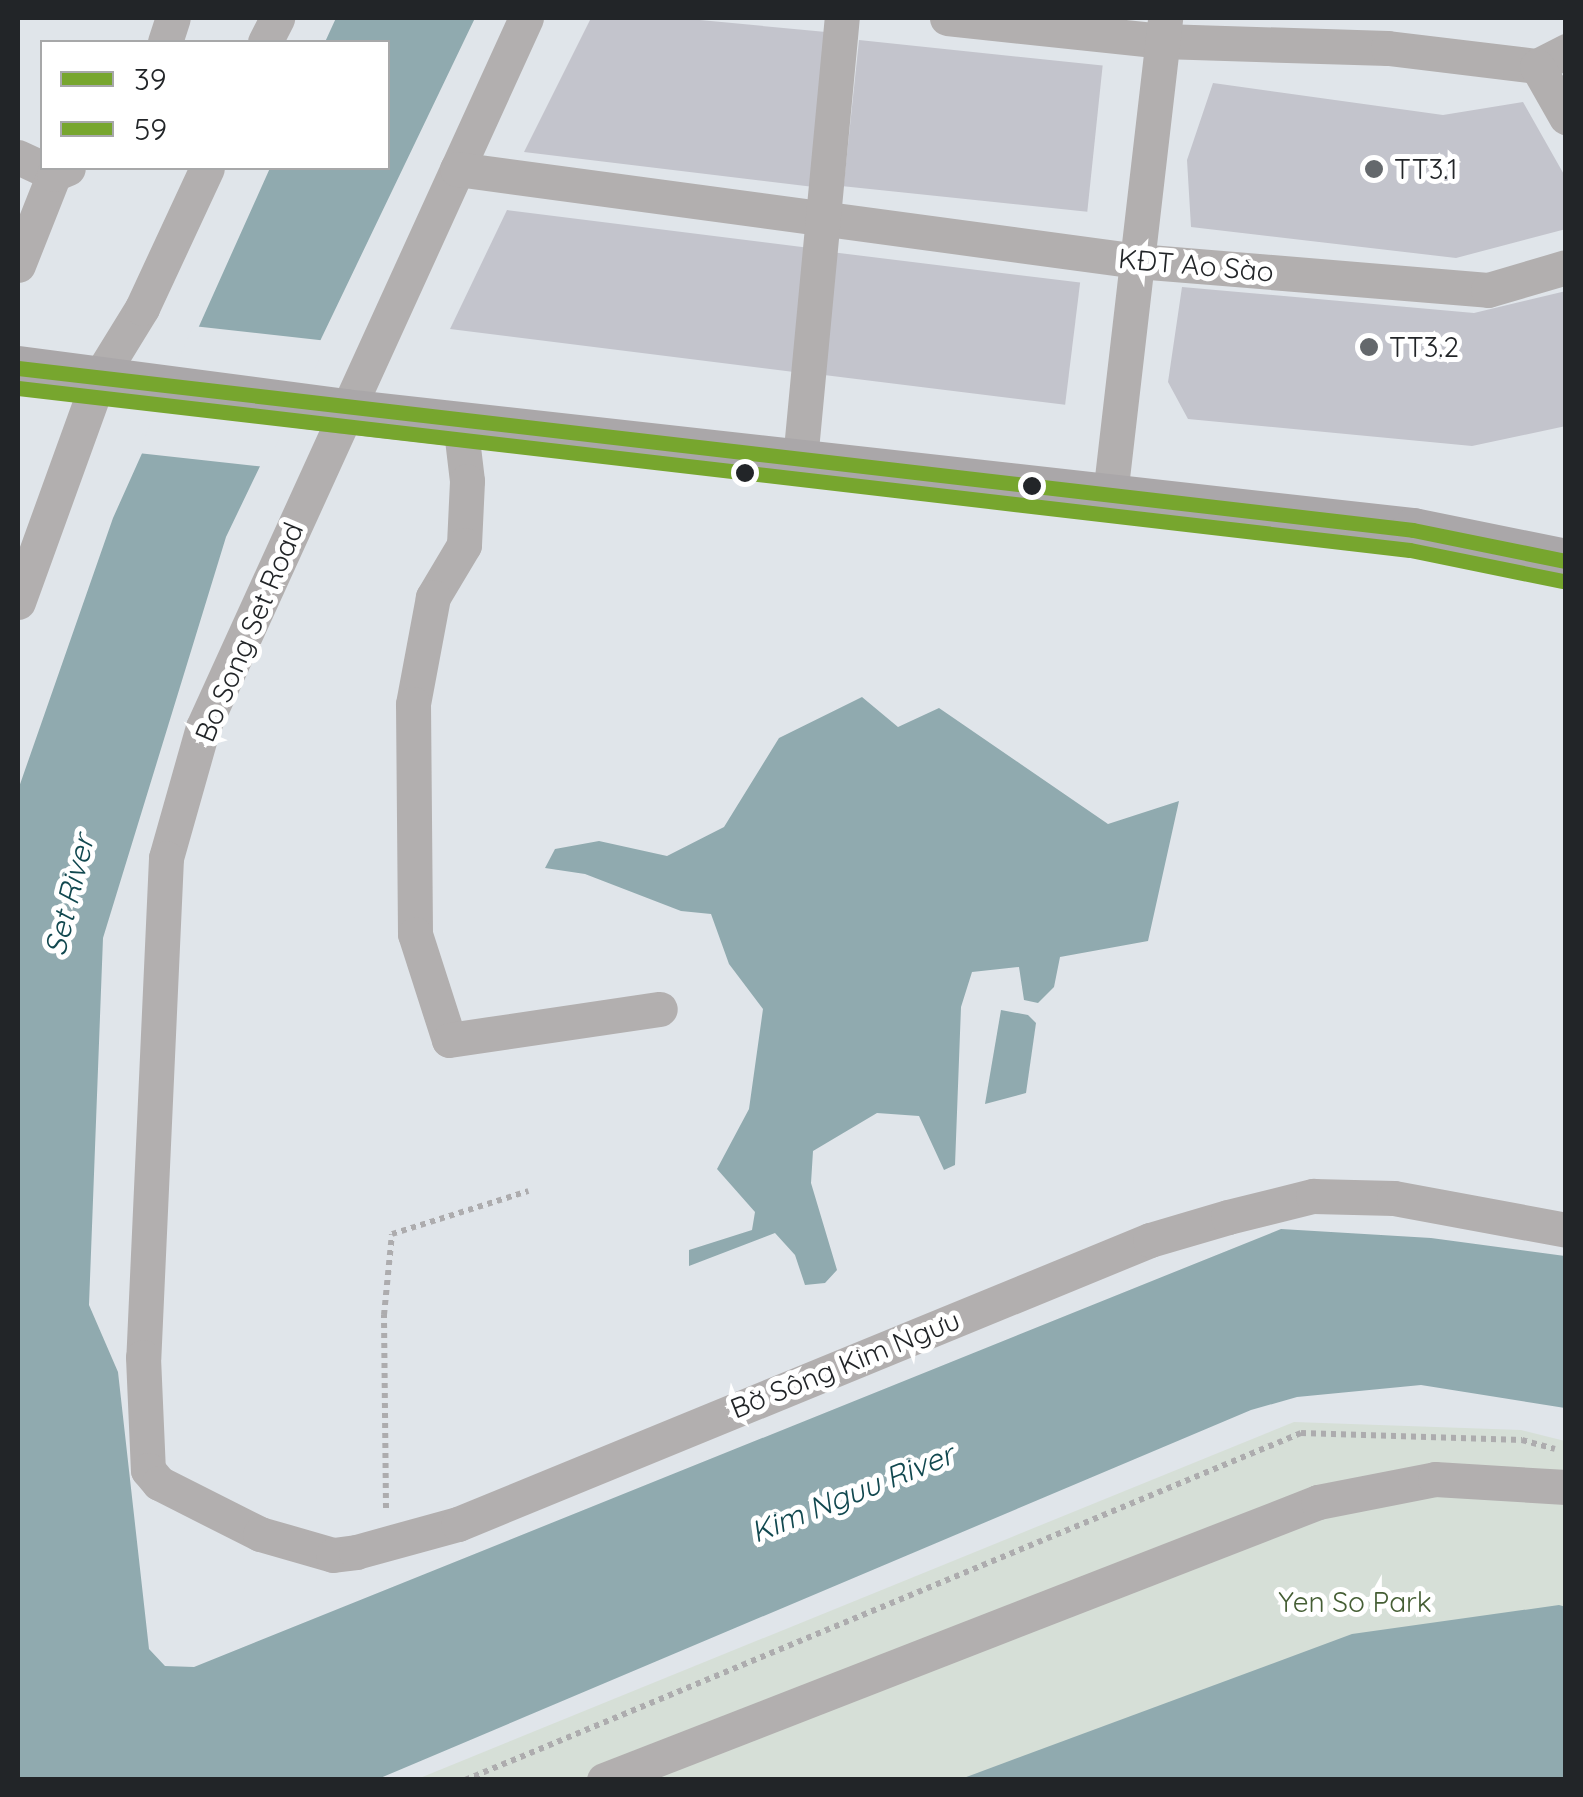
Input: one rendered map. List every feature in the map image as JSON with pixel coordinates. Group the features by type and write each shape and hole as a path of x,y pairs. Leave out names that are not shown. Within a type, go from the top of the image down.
{"main road":[{"path":"18,368 333,409 1413,530 1566,561"}],"street":[{"name":"Bo Song Set Road","path":"148,1470 143,1357 166,858 204,728 333,409 457,169 526,18"},
{"path":"800,460 842,18"},
{"path":"947,18 1164,29 1390,32 1552,58 1566,117"},
{"path":"1110,495 1164,29"},
{"name":"KĐT Ao Sào","path":"457,169 1137,261 1488,290 1566,267"},
{"path":"18,602 99,378 142,308 206,170"},
{"path":"18,266 61,171"},
{"path":"460,422 468,481 464,545 433,597 414,704 416,934 450,1040 660,1009"},
{"name":"Bờ Sông Kim Ngưu","path":"148,1470 159,1484 260,1534 333,1555 458,1524 1132,1248 1228,1216 1313,1196 1394,1198 1566,1230"},
{"path":"604,1780 1318,1502 1435,1479 1566,1486"}],"path":[{"path":"387,1544 384,1315 392,1234 528,1191"},
{"path":"465,1780 1301,1433 1522,1440 1566,1452"}],"green space":[{"name":"Yen So Park","path":"1294,1422 1521,1430 1565,1441 1565,1779 415,1780"}],"water":[{"path":"336,18 475,18 226,537 103,938 89,1305 118,1372 149,1649 165,1666 194,1667 1281,1229 1431,1238 1565,1256 1565,1408 1421,1385 1297,1397 1251,1410 378,1779 18,1780 18,790 113,518 269,170 390,170 390,40 326,40"},
{"path":"862,697 898,727 939,708 1108,824 1179,801 1148,941 1060,957 1054,987 1038,1003 1024,1000 1019,967 972,972 961,1007 955,1165 944,1170 919,1116 877,1113 813,1151 811,1183 837,1270 825,1283 805,1285 795,1255 775,1233 689,1266 689,1250 752,1230 755,1212 717,1169 749,1109 763,1009 729,964 711,914 681,911 585,874 545,868 555,849 599,841 667,856 724,827 779,738"},
{"path":"1001,1010 1028,1015 1036,1023 1026,1093 985,1104"},
{"path":"1566,1607 1565,1779 961,1779 1352,1634"}],"pier":[{"path":"193,326 328,341 266,467 138,453"}],"building":[{"path":"591,18 679,18 826,32 814,187 524,152"},
{"path":"859,40 1103,66 1087,212 844,186"},
{"name":"TT3.1","path":"1213,83 1443,115 1523,102 1566,178 1566,229 1456,258 1191,227 1187,160"},
{"path":"507,210 810,248 802,373 450,329"},
{"path":"831,252 1080,283 1065,405 816,374"},
{"name":"TT3.2","path":"1182,287 1474,313 1566,291 1566,426 1472,446 1188,419 1168,382"}],"transit line":[{"name":"39","path":"18,368 1413,530 1566,561"},
{"name":"59","path":"18,388 1410,550 1562,581"}],"place":[{"name":"TT3.1","path":"1374,169"},
{"name":"TT3.2","path":"1369,347"}],"water label":[{"name":"Set River","path":"69,895"},
{"name":"Kim Nguu River","path":"852,1493"}]}
